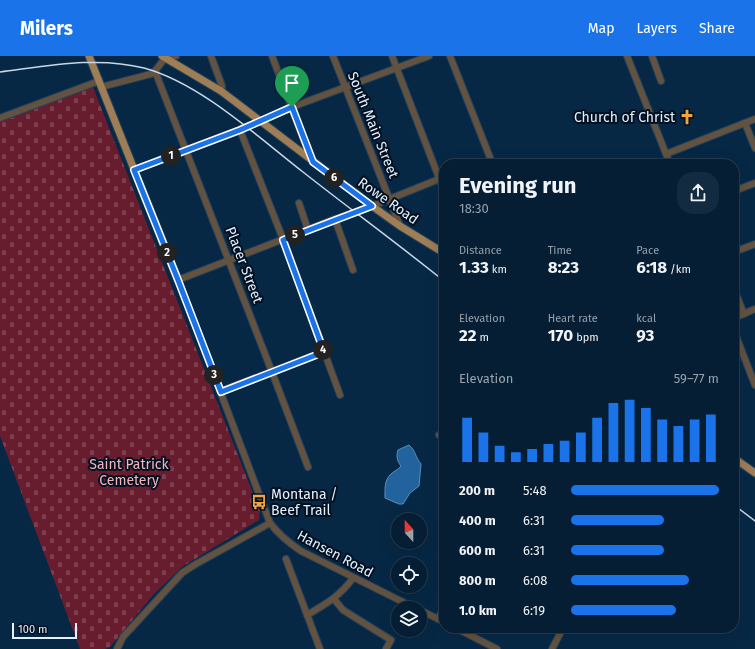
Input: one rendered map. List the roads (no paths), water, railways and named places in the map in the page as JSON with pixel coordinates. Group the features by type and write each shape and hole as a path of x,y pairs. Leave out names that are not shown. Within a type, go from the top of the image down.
{"main road":[{"path":"89,56 178,280"},
{"name":"Rowe Road","path":"165,58 221,91 372,206 439,251"},
{"path":"739,462 755,473"}],"street":[{"path":"0,118 100,84 143,76 155,71 165,58 176,56"},
{"path":"211,56 222,86 221,91"},
{"path":"272,56 313,162"},
{"name":"South Main Street","path":"333,56 400,226"},
{"path":"392,56 439,171"},
{"path":"134,170 240,130 292,107 429,56"},
{"path":"450,56 491,159"},
{"path":"627,56 668,159"},
{"path":"652,56 661,81"},
{"name":"Placer Street","path":"155,71 308,467"},
{"path":"666,154 755,119"},
{"path":"745,123 755,148"},
{"path":"240,130 283,240 340,395"},
{"path":"117,649 123,637 182,573 270,523 178,280 439,179"},
{"path":"739,189 755,183"},
{"path":"299,203 308,230"},
{"path":"335,220 353,270"},
{"path":"739,250 755,244"},
{"path":"739,302 744,314"},
{"path":"739,316 755,309"},
{"path":"739,342 753,371 755,385"},
{"path":"221,392 324,352"},
{"name":"Hansen Road","path":"270,523 288,543 301,551 401,601"},
{"path":"286,559 320,649"},
{"path":"307,615 334,599 354,578"},
{"path":"334,599 343,610 391,640 386,649"},
{"path":"427,614 439,620"},
{"path":"466,633 496,649"},
{"path":"552,649 560,633"}],"water":[{"path":"409,445 421,464 419,486 410,493 403,504 399,504 385,498 385,485 389,476 401,466 397,458 398,450"}],"railway":[{"path":"0,72 90,62 126,64 165,75 207,98 228,112 439,277"},
{"path":"739,509 755,521"}],"place":[{"name":"Church of Christ","path":"687,117"},
{"name":"Montana / Beef Trail","path":"259,502"}],"park label":[{"name":"Saint Patrick Cemetery","path":"129,472"}]}
